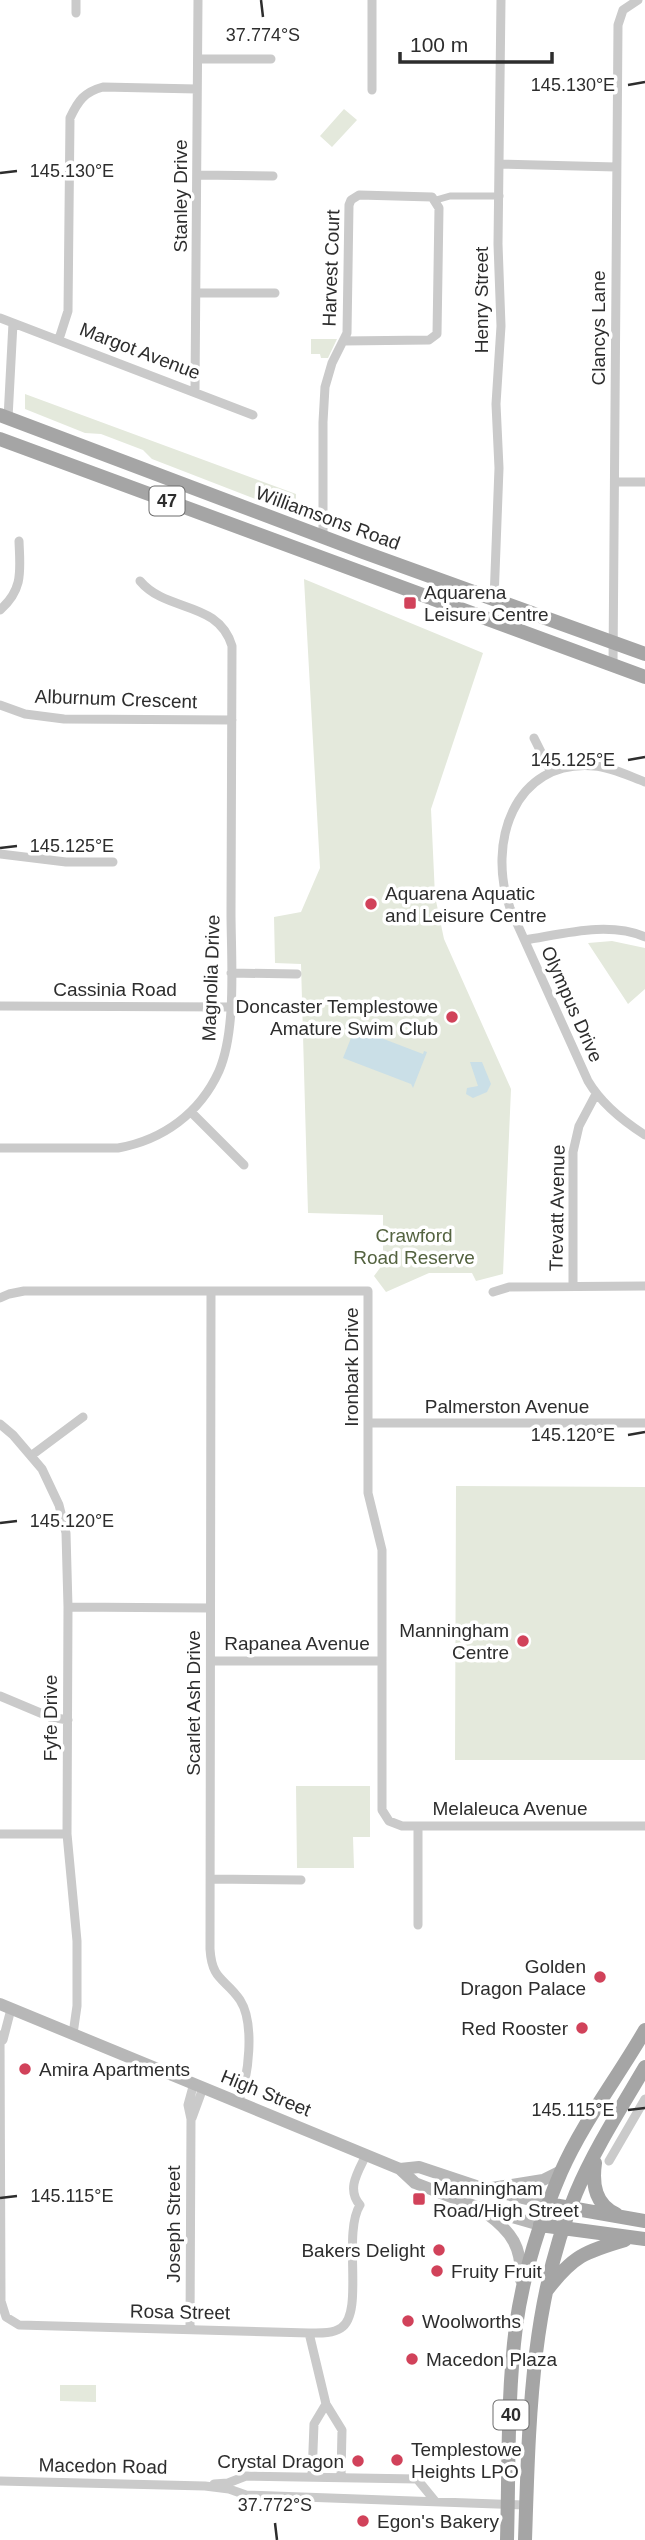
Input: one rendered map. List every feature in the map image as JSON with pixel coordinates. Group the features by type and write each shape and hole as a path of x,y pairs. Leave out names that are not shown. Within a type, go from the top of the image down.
{"main road":[{"name":"Williamsons Road","path":"4,417 645,654"},
{"name":"Williamsons Road","path":"0,439 645,677"},
{"path":"319,557 323,537"},
{"name":"High Street","path":"5,2006 400,2169 415,2183 477,2207 540,2225 629,2239 645,2239"},
{"name":"40","path":"506,2540 512,2366 520,2301 540,2225 561,2171 583,2130 645,2030"},
{"name":"40","path":"525,2540 527,2447 545,2293 556,2246 570,2207 597,2151 645,2067"},
{"path":"597,2151 593,2174 596,2194 604,2206 624,2218"},
{"name":"High Street","path":"400,2169 419,2167 485,2189 548,2204 645,2221"},
{"path":"485,2189 549,2179 561,2171"},
{"path":"477,2207 501,2224 519,2251 520,2301"},
{"path":"545,2293 575,2259 594,2249 629,2239"}],"street":[{"path":"76,0 76,13"},
{"name":"Stanley Drive","path":"195,391 198,0"},
{"path":"372,0 372,90"},
{"name":"Henry Street","path":"494,600 499,468 496,404 501,326 498,244 501,0"},
{"name":"Clancys Lane","path":"612,665 618,25 623,10 638,0"},
{"path":"198,59 271,59"},
{"path":"59,339 68,312 70,118 78,100 90,90 103,87 197,89"},
{"path":"500,164 617,167"},
{"path":"198,175 273,176"},
{"name":"Harvest Court","path":"323,537 325,387 348,325 348,209 351,200 359,195 426,195 436,200 450,196 500,196"},
{"name":"Harvest Court","path":"344,341 434,339 437,334 439,208 436,200"},
{"path":"197,293 275,293"},
{"name":"Margot Avenue","path":"0,318 253,415"},
{"path":"4,417 13,323"},
{"path":"615,482 645,482"},
{"path":"0,610 18,590 19,541"},
{"name":"Magnolia Drive","path":"0,1148 98,1149 131,1146 170,1128 192,1113 219,1070 228,1042 231,973 232,646 228,632 221,623 206,614 148,591 140,581"},
{"name":"Alburnum Crescent","path":"0,705 25,714 56,718 232,719"},
{"path":"534,738 551,772 595,766 645,782"},
{"name":"Olympus Drive","path":"551,772 524,794 506,827 501,848 504,893 581,1067 596,1094 645,1135"},
{"path":"0,854 66,862 113,862"},
{"path":"525,940 599,930 620,930 645,937"},
{"path":"231,973 297,974"},
{"name":"Cassinia Road","path":"0,1006 230,1007"},
{"name":"Trevatt Avenue","path":"573,1286 573,1152 579,1126 596,1094"},
{"path":"192,1113 244,1165"},
{"path":"493,1292 509,1287 645,1286"},
{"name":"Ironbark Drive","path":"0,1298 24,1291 368,1292 368,1493 382,1550 382,1810"},
{"name":"Scarlet Ash Drive","path":"211,1291 210,1960 222,1982 240,2000 247,2018 247,2071 238,2102"},
{"path":"32,1455 83,1417"},
{"name":"Palmerston Avenue","path":"369,1423 645,1423"},
{"name":"Fyfe Drive","path":"0,1424 32,1455 51,1486 64,1522 68,1545 67,1834 77,1941 77,2006 73,2034"},
{"path":"68,1607 210,1608"},
{"name":"Rapanea Avenue","path":"211,1661 382,1661"},
{"path":"0,1696 50,1717 68,1720"},
{"name":"Melaleuca Avenue","path":"382,1810 389,1821 402,1825 645,1826"},
{"path":"418,1825 418,1925"},
{"path":"0,1833 67,1834"},
{"path":"210,1879 301,1880"},
{"path":"2,2049 5,2006"},
{"path":"0,2035 2,2049"},
{"name":"Rosa Street","path":"2,2049 1,2301 3,2312 11,2322 28,2327 334,2332 346,2324 352,2308 353,2221 360,2206 353,2194 353,2187 366,2155"},
{"name":"Joseph Street","path":"190,2329 191,2119 198,2085"},
{"path":"609,2161 645,2099"},
{"path":"309,2333 326,2404 342,2430 341,2476"},
{"path":"312,2476 314,2424 326,2404"},
{"path":"314,2424 337,2422"},
{"name":"Macedon Road","path":"205,2486 228,2483 246,2476 417,2479 435,2501"},
{"name":"Macedon Road","path":"0,2481 205,2486 246,2496 525,2505"}],"green space":[{"path":"344,109 357,120 332,147 320,136"},
{"path":"311,339 337,339 328,358 321,358 320,354 311,354"},
{"path":"25,394 296,494 296,506 292,511 286,511 152,459 143,450 101,434 85,433 25,409"},
{"name":"Aquarena Aquatic and Leisure Centre","path":"304,579 483,653 431,809 435,896 444,939 511,1089 503,1274 476,1281 472,1273 429,1273 386,1292 374,1276 383,1264 383,1215 308,1213 301,964 275,963 274,917 301,912 320,868"},
{"path":"612,941 645,948 645,989 628,1004 588,943"},
{"name":"Manningham Centre","path":"456,1486 645,1487 645,1760 455,1760"},
{"path":"296,1786 370,1786 370,1837 353,1837 354,1868 297,1868"},
{"path":"60,2385 96,2385 96,2402 60,2401"}],"water":[{"path":"355,1028 423,1054 424,1051 427,1052 413,1088 411,1084 343,1058"},
{"path":"470,1062 482,1062 491,1084 487,1092 473,1098 466,1094 467,1088 478,1086"}],"place":[{"name":"Aquarena Leisure Centre","path":"410,603"},
{"name":"Aquarena Aquatic and Leisure Centre","path":"371,904"},
{"name":"Doncaster Templestowe Amature Swim Club","path":"452,1017"},
{"name":"Manningham Centre","path":"523,1641"},
{"name":"Golden Dragon Palace","path":"600,1977"},
{"name":"Red Rooster","path":"582,2028"},
{"name":"Amira Apartments","path":"25,2069"},
{"name":"Manningham Road/High Street","path":"419,2199"},
{"name":"Bakers Delight","path":"439,2250"},
{"name":"Fruity Fruit","path":"437,2271"},
{"name":"Woolworths","path":"408,2321"},
{"name":"Macedon Plaza","path":"412,2359"},
{"name":"Templestowe Heights LPO","path":"397,2460"},
{"name":"Crystal Dragon","path":"358,2461"},
{"name":"Egon's Bakery","path":"363,2521"}],"park label":[{"name":"Crawford Road Reserve","path":"414,1246"}]}
